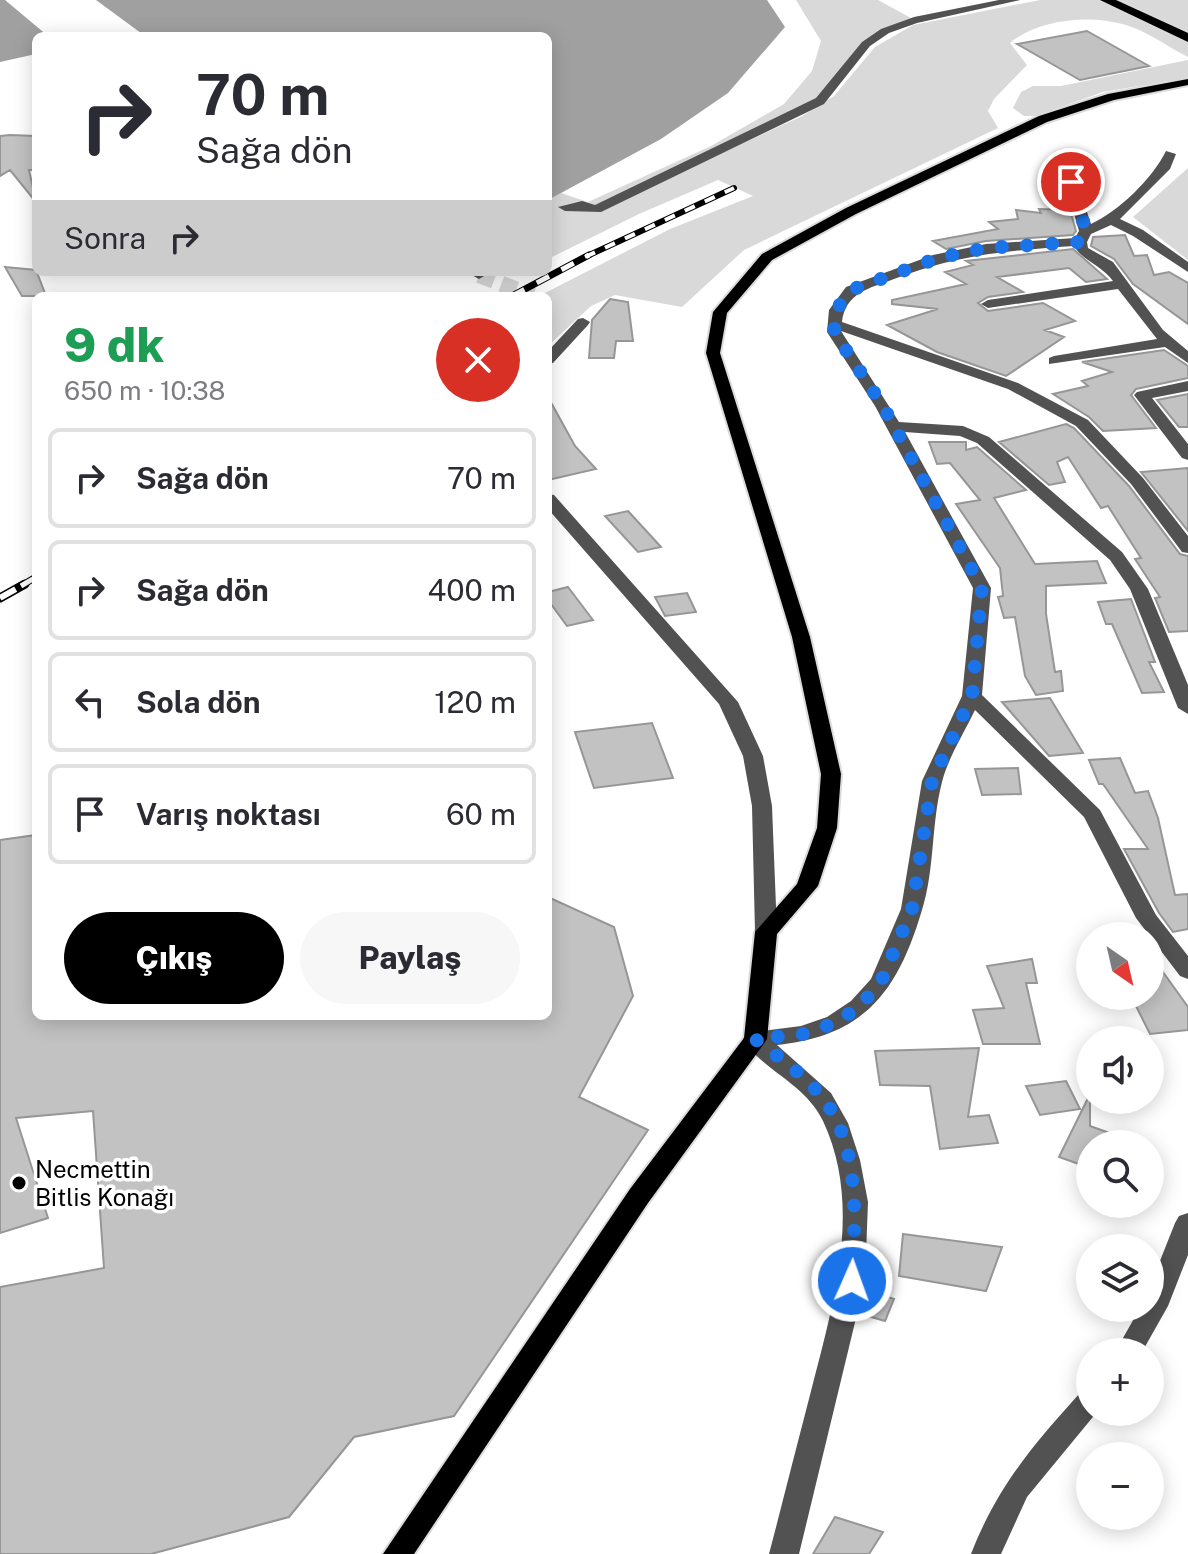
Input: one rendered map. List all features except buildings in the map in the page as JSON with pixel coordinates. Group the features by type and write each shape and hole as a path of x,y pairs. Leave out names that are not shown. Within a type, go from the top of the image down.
{"highway":[{"path":"1106,0 1188,38"},
{"path":"1135,0 1188,24"}],"main road":[{"path":"398,1554 639,1196 755,1039 766,932 807,886 827,828 831,774 801,637 713,353 720,312 767,257 932,171 1043,119 1112,97 1188,82"}],"street":[{"path":"552,214 570,206 596,209 792,117 831,91 866,44 885,31 914,20 1015,0"},
{"path":"755,1039 803,1034 835,1023 859,1007 881,982 912,909 932,781 972,696 982,588 894,426 834,332 836,310 851,290 925,262 986,248 1083,237 1111,220 1166,166 1170,154"},
{"path":"1071,182 1083,237 1082,250 1108,265 1158,333 1188,359"},
{"path":"1111,220 1138,233 1188,268"},
{"path":"988,304 1123,284"},
{"path":"552,356 583,322"},
{"path":"834,324 1013,386 1082,423 1137,481 1188,548"},
{"path":"1054,361 1168,342"},
{"path":"1188,386 1142,395 1188,455"},
{"path":"894,426 963,431 983,440 1116,556 1139,589 1188,708"},
{"path":"552,504 728,702 753,756 762,806 766,932"},
{"path":"972,696 1093,814 1147,918 1188,971"},
{"path":"755,1039 819,1093 840,1135 855,1202 852,1281 784,1554"},
{"path":"1136,1338 1155,1306 1188,1223"},
{"path":"986,1554 997,1518 1027,1471 1076,1417"}],"shaded area":[{"path":"0,0 5,0 43,32 32,32 32,55 0,62"},
{"path":"96,0 767,0 785,27 728,93 661,139 552,198 552,32 140,32"},
{"path":"796,0 878,0 911,18 881,30 816,100 597,211 802,116 834,96 875,47 913,25 1040,0 1188,0 1188,57 1142,31 1112,22 1065,21 1035,29 1010,43 1027,65 994,99 988,111 998,128 744,250 682,307 615,295 591,306 552,342 552,292 547,292 670,229 753,196 718,180 639,214 552,257 552,198 561,193 588,202 711,146 784,104 812,71 821,41"},
{"path":"1188,60 1188,78 1103,92 1036,116 1024,116 1013,108 1021,92 1033,86 1061,86"},
{"path":"1188,168 1188,260 1133,217"}],"tunnel":[{"path":"482,276 523,292"}],"railway":[{"path":"587,256 734,188"},
{"path":"552,275 587,256"},
{"path":"520,292 550,276"},
{"path":"21,586 32,579"},
{"path":"0,598 25,584"}],"place":[{"name":"Necmettin Bitlis Konağı","path":"19,1183"}],"route":[{"path":"852,1281 855,1202 848,1160 836,1123 819,1093 798,1072 755,1039 803,1034 835,1023 859,1007 881,982 912,909 932,781 972,696 982,588 883,406 834,332 836,310 851,290 938,258 986,248 1080,242 1086,231 1071,182"}]}
